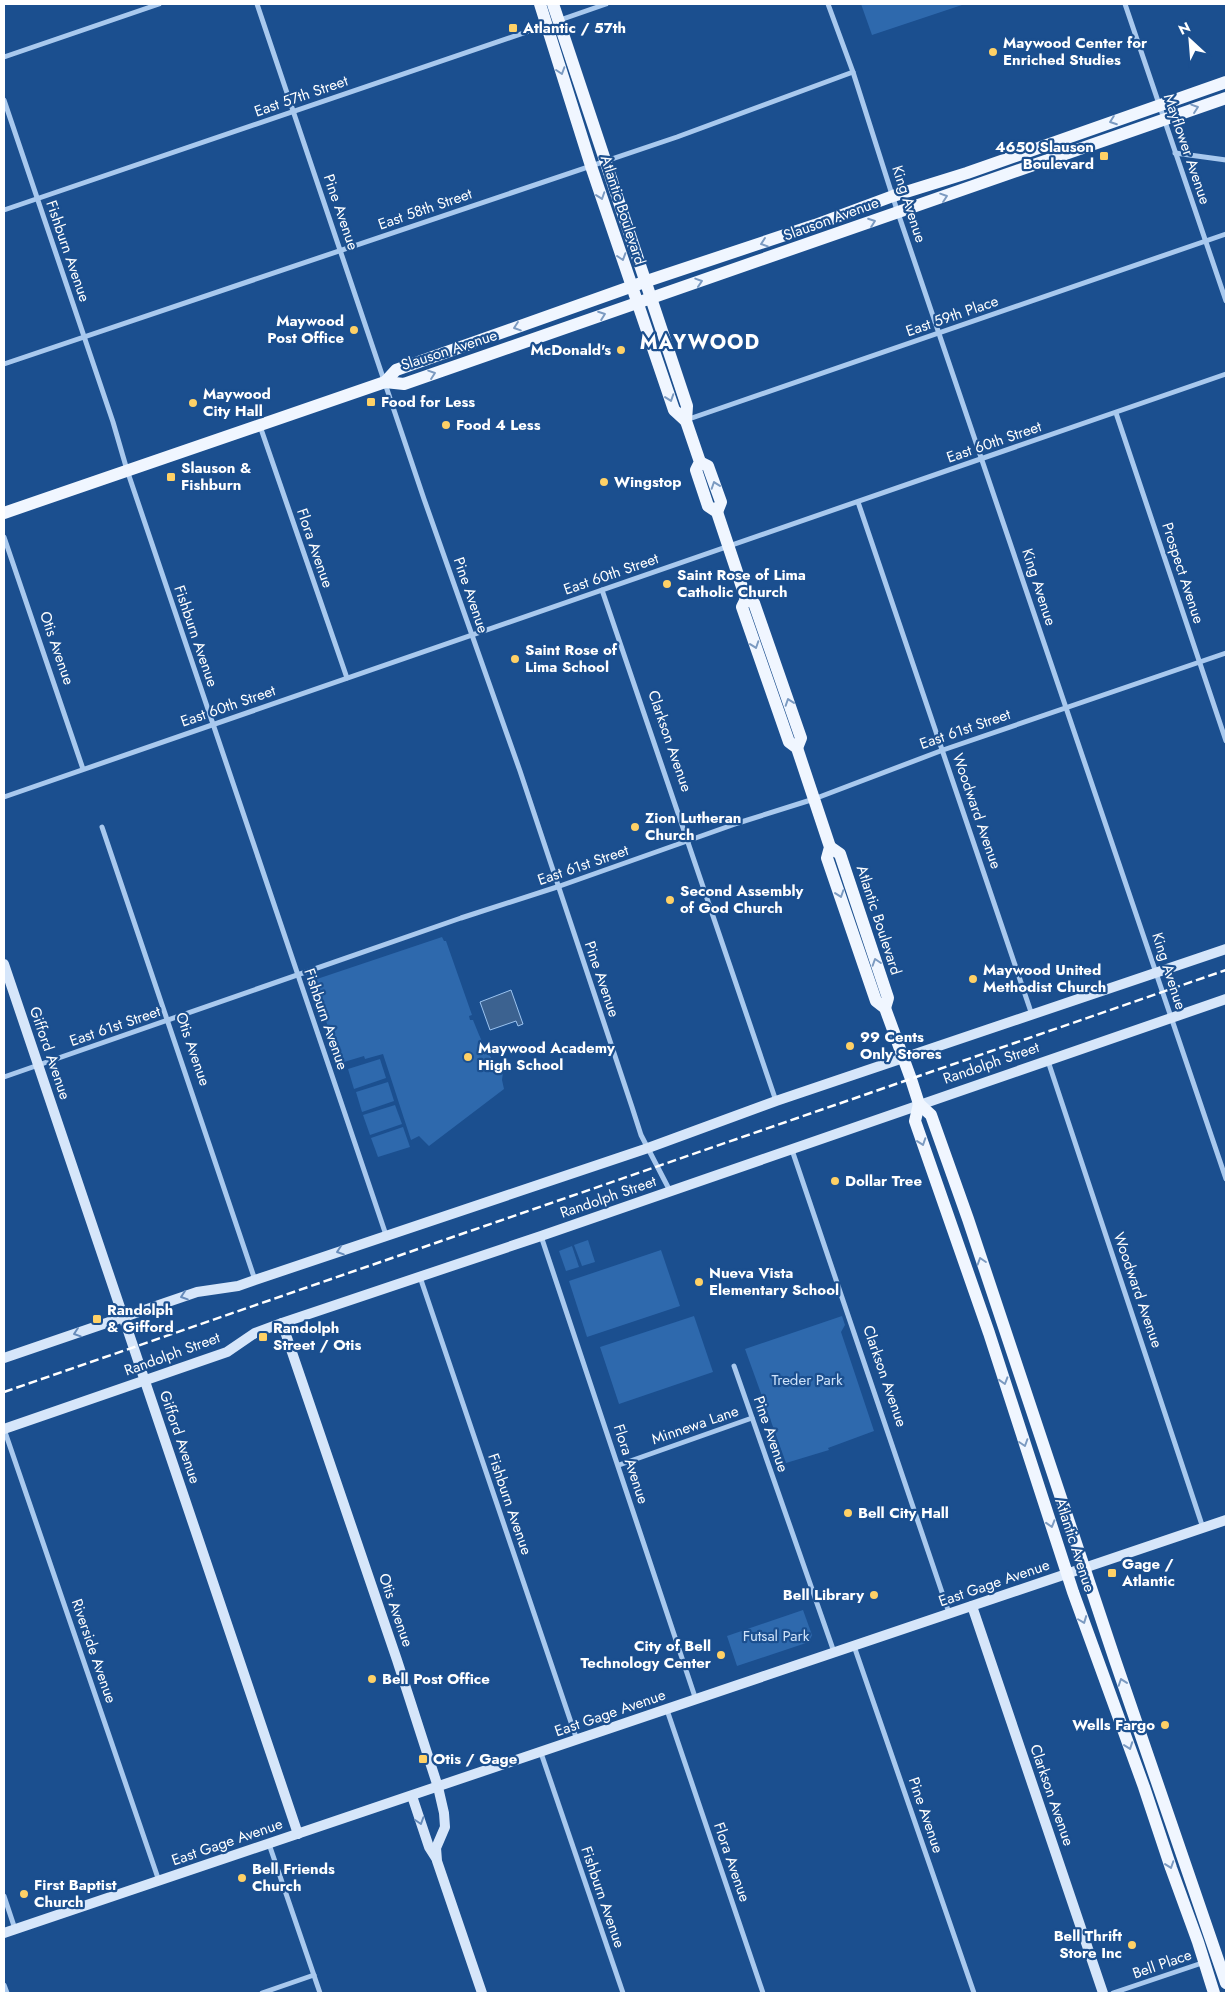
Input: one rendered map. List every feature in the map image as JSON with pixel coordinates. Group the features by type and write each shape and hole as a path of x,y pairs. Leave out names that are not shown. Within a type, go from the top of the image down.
{"main road":[{"name":"Atlantic Boulevard","path":"540,4 553,23 606,160 687,406 686,420 700,462 696,470 708,506 717,512 746,599 754,603 801,738 797,748 830,847 840,854 869,938 888,998 885,1008 904,1061"},
{"name":"Atlantic Boulevard","path":"553,4 553,23 591,166 674,410 686,420"},
{"name":"Slauson Avenue","path":"385,382 396,370 647,281 815,225 893,196 967,173 1226,82"},
{"name":"Slauson Avenue","path":"385,382 404,384 1226,98"},
{"path":"4,513 385,382"},
{"name":"Atlantic Avenue","path":"904,1061 919,1104 931,1115 948,1162 1226,1983"},
{"name":"Atlantic Avenue","path":"919,1104 915,1121 989,1333 1067,1574 1155,1819 1214,1993"},
{"path":"1155,1819 1163,1824 1172,1846 1181,1849"}],"street":[{"path":"4,58 159,4"},
{"name":"Pine Avenue","path":"258,4 471,635 518,766 557,888 632,1107 648,1148 670,1191"},
{"name":"East 57th Street","path":"4,210 606,4"},
{"name":"King Avenue","path":"828,4 853,72 939,334 1226,1179"},
{"name":"Mayflower Avenue","path":"1125,4 1226,301"},
{"name":"East 58th Street","path":"4,364 677,137 853,72"},
{"name":"Fishburn Avenue","path":"4,100 386,1236"},
{"path":"1175,153 1226,160"},
{"name":"East 59th Place","path":"686,420 1226,234"},
{"name":"East 60th Street","path":"4,796 1226,374"},
{"name":"Prospect Avenue","path":"1116,413 1226,741"},
{"name":"Flora Avenue","path":"260,425 347,678"},
{"name":"Woodward Avenue","path":"858,502 1032,1015"},
{"name":"Otis Avenue","path":"4,537 83,769"},
{"name":"Clarkson Avenue","path":"602,590 776,1101"},
{"name":"East 61st Street","path":"4,1077 814,799 943,750 1226,653"},
{"name":"Otis Avenue","path":"102,826 255,1280"},
{"path":"4,1358 197,1292 238,1286 648,1148 776,1101 904,1061 1226,949"},
{"name":"Gifford Avenue","path":"4,964 298,1834"},
{"name":"Randolph Street","path":"4,1429 227,1352 255,1333 282,1323 541,1236 1226,999"},
{"name":"Woodward Avenue","path":"1048,1060 1203,1528"},
{"name":"Clarkson Avenue","path":"791,1149 949,1614"},
{"name":"Flora Avenue","path":"541,1236 696,1700"},
{"name":"Fishburn Avenue","path":"420,1276 577,1740"},
{"name":"Otis Avenue","path":"282,1323 395,1654 438,1787 445,1827 436,1848 437,1861 482,1993"},
{"name":"Pine Avenue","path":"734,1366 834,1652"},
{"name":"Minnewa Lane","path":"618,1465 752,1418"},
{"name":"Riverside Avenue","path":"4,1429 159,1881"},
{"name":"East Gage Avenue","path":"4,1933 1226,1520"},
{"name":"Clarkson Avenue","path":"972,1606 1103,1993"},
{"name":"Pine Avenue","path":"854,1645 974,1993"},
{"name":"Flora Avenue","path":"667,1710 763,1993"},
{"name":"Fishburn Avenue","path":"541,1753 623,1993"},
{"path":"412,1796 429,1847 437,1861"},
{"path":"269,1844 320,1993"},
{"path":"4,1896 15,1929"},
{"name":"Bell Place","path":"1113,1993 1219,1958"},
{"path":"262,1993 314,1976"},
{"path":"4,1985 7,1993"}],"green space":[{"path":"861,4 965,4 872,35"},
{"path":"442,937 446,941 472,1015 469,1016 470,1020 473,1020 489,1054 503,1072 504,1089 429,1146 419,1136 411,1140 383,1054 365,1059 364,1056 344,1062 345,1066 341,1068 315,986 317,979"},
{"path":"380,1059 386,1078 354,1089 348,1069"},
{"path":"388,1082 394,1101 362,1112 356,1092"},
{"path":"395,1105 402,1124 370,1135 363,1115"},
{"path":"403,1127 410,1147 378,1157 371,1138"},
{"path":"588,1240 595,1262 582,1266 574,1245"},
{"path":"572,1246 579,1267 566,1271 559,1251"},
{"path":"661,1250 680,1306 587,1337 569,1281"},
{"path":"694,1316 713,1372 619,1404 600,1347"},
{"name":"Treder Park","path":"842,1316 845,1325 841,1332 874,1431 828,1448 829,1450 786,1463 745,1349"},
{"name":"Futsal Park","path":"803,1610 812,1635 809,1642 737,1666 727,1636"}],"shaded area":[{"path":"511,990 523,1024 518,1026 516,1021 490,1030 480,1002"}],"railway":[{"path":"4,1392 1226,970"}],"place":[{"name":"Atlantic / 57th","path":"513,28"},
{"name":"Maywood Center for Enriched Studies","path":"993,52"},
{"name":"4650 Slauson Boulevard","path":"1104,156"},
{"name":"Maywood Post Office","path":"354,330"},
{"name":"McDonald's","path":"621,350"},
{"name":"Food for Less","path":"371,402"},
{"name":"Maywood City Hall","path":"193,403"},
{"name":"Food 4 Less","path":"446,425"},
{"name":"Slauson & Fishburn","path":"171,477"},
{"name":"Wingstop","path":"604,482"},
{"name":"Saint Rose of Lima Catholic Church","path":"667,584"},
{"name":"Saint Rose of Lima School","path":"515,659"},
{"name":"Zion Lutheran Church","path":"635,827"},
{"name":"Second Assembly of God Church","path":"670,900"},
{"name":"Maywood United Methodist Church","path":"973,979"},
{"name":"99 Cents Only Stores","path":"850,1046"},
{"name":"Maywood Academy High School","path":"468,1057"},
{"name":"Dollar Tree","path":"835,1181"},
{"name":"Nueva Vista Elementary School","path":"699,1282"},
{"name":"Randolph & Gifford","path":"97,1319"},
{"name":"Randolph Street / Otis","path":"263,1337"},
{"name":"Bell City Hall","path":"848,1513"},
{"name":"Gage / Atlantic","path":"1112,1573"},
{"name":"Bell Library","path":"874,1595"},
{"name":"City of Bell Technology Center","path":"721,1655"},
{"name":"Bell Post Office","path":"372,1679"},
{"name":"Wells Fargo","path":"1165,1725"},
{"name":"Otis / Gage","path":"423,1759"},
{"name":"Bell Friends Church","path":"242,1878"},
{"name":"First Baptist Church","path":"24,1894"},
{"name":"Bell Thrift Store Inc","path":"1132,1945"}],"district":[{"name":"MAYWOOD","path":"700,342"}]}
